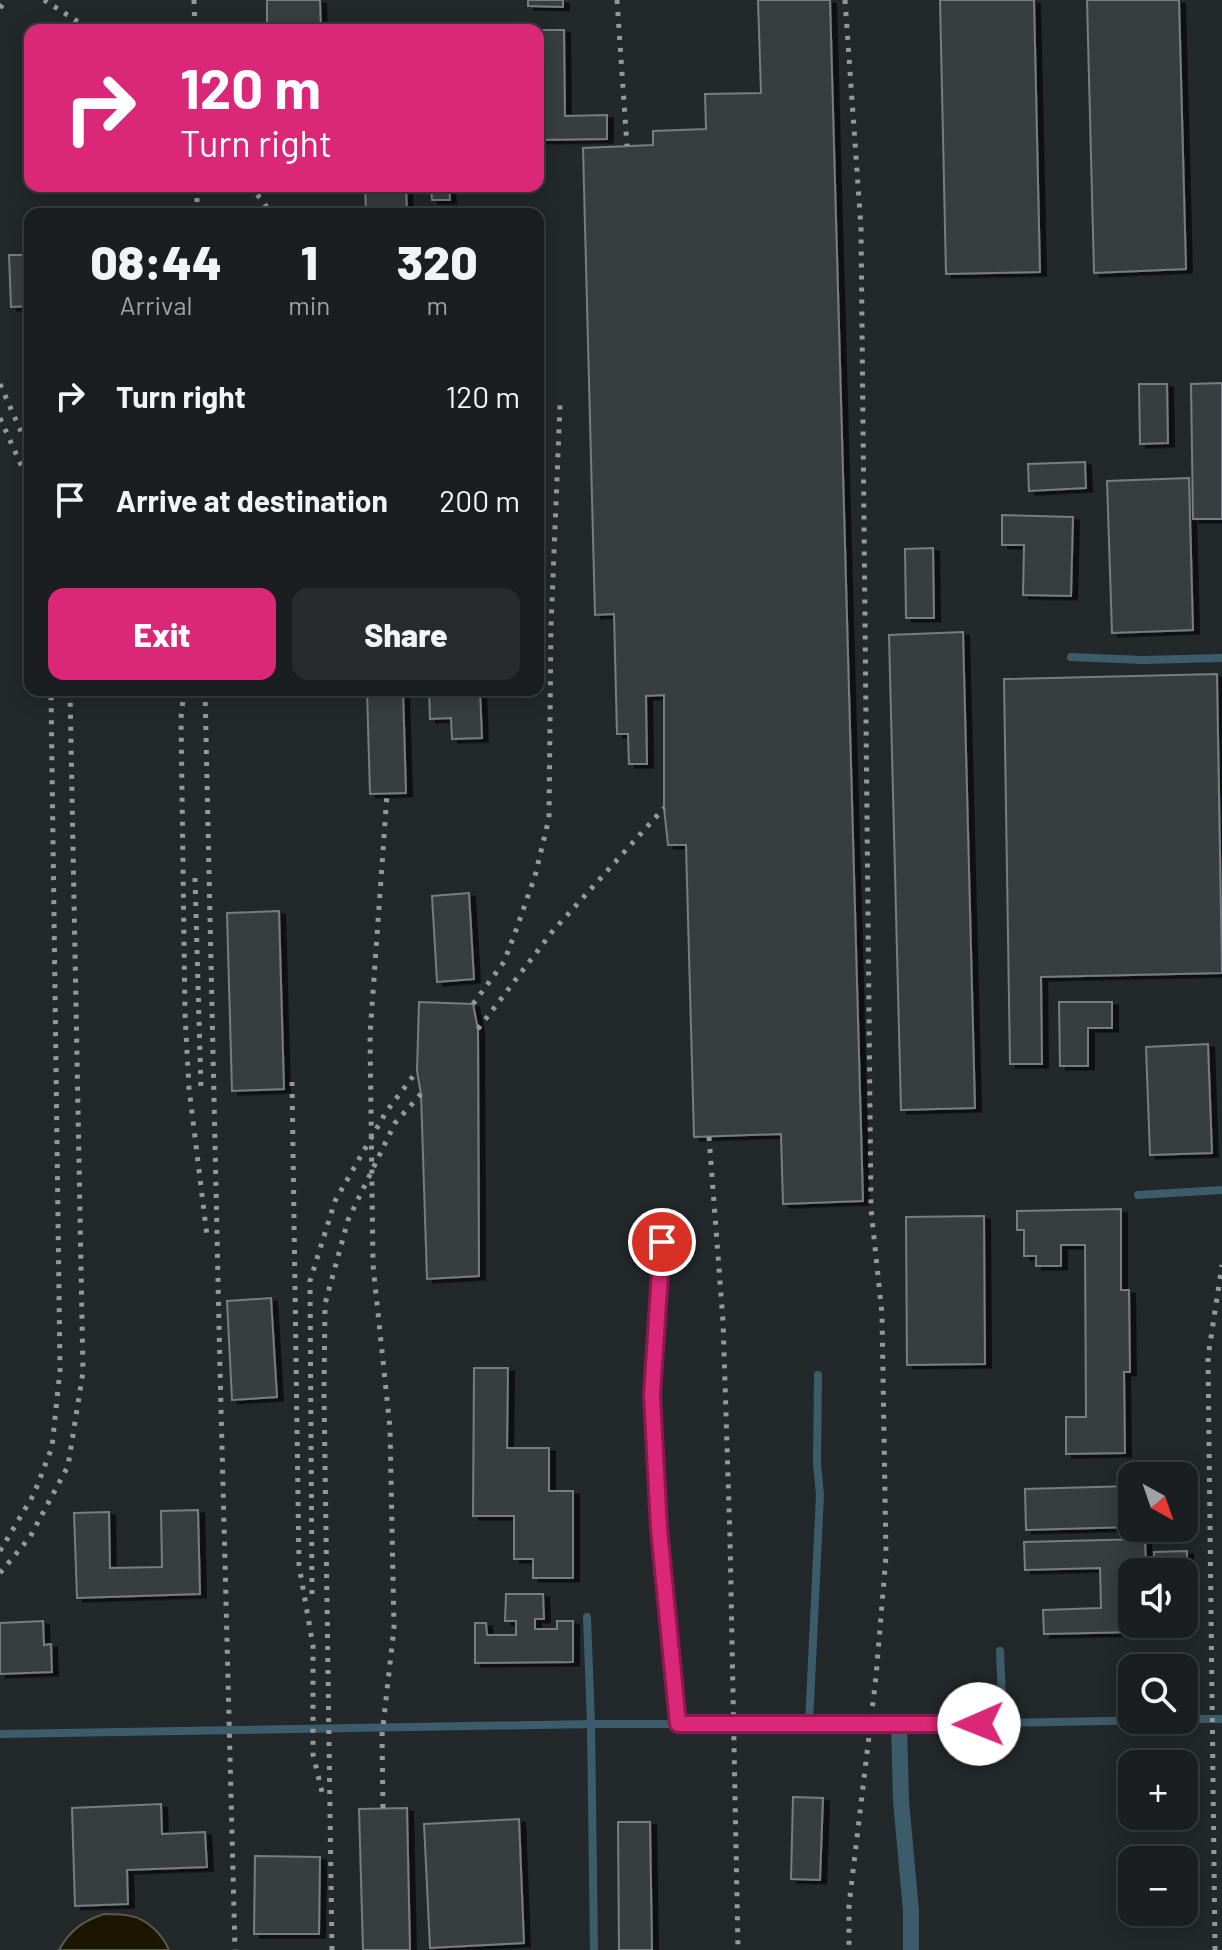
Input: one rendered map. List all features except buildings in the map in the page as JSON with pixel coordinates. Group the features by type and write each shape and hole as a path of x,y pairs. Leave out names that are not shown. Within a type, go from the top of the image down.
{"street":[{"path":"662,1242 652,1395 659,1529 678,1724"},
{"path":"899,1724 911,1950"}],"lane":[{"path":"1071,657 1143,660 1222,658"},
{"path":"1138,1195 1222,1190"},
{"path":"809,1724 820,1495 817,1464 818,1375"},
{"path":"587,1617 594,1950"},
{"path":"1000,1651 1003,1723"},
{"path":"1198,1719 1222,1719"},
{"path":"0,1734 591,1724 1118,1721"}],"shaded area":[{"path":"104,1914 128,1915 143,1920 159,1933 169,1950 59,1950 78,1927"}],"railway":[{"path":"0,8 6,0"},
{"path":"44,0 82,24"},
{"path":"194,0 195,24"},
{"path":"617,0 627,146"},
{"path":"845,0 861,228 871,1209 882,1314 886,1556 876,1677 849,1905 849,1950"},
{"path":"197,192 197,208"},
{"path":"255,192 267,208"},
{"path":"0,384 24,438"},
{"path":"473,1004 504,962 535,876 549,818 551,626 560,405"},
{"path":"0,418 24,472"},
{"path":"0,1551 34,1494 52,1447 60,1370 51,696"},
{"path":"0,1573 30,1537 68,1466 83,1372 70,696"},
{"path":"183,696 181,718 185,1014 189,1088 207,1236"},
{"path":"205,696 235,1950"},
{"path":"383,1808 382,1735 394,1628 390,1428 373,1265 370,1035 387,794"},
{"path":"478,1029 552,932 664,808"},
{"path":"195,878 201,1090"},
{"path":"312,1594 310,1281 335,1201 386,1112 417,1071"},
{"path":"292,1082 299,1565 313,1646 313,1754 322,1792"},
{"path":"332,1950 325,1304 348,1220 395,1123 421,1094"},
{"path":"709,1137 723,1321 738,1950"},
{"path":"1215,1950 1208,1357 1222,1265"}],"route":[{"path":"662,1242 652,1395 659,1529 678,1724 979,1724"}]}
